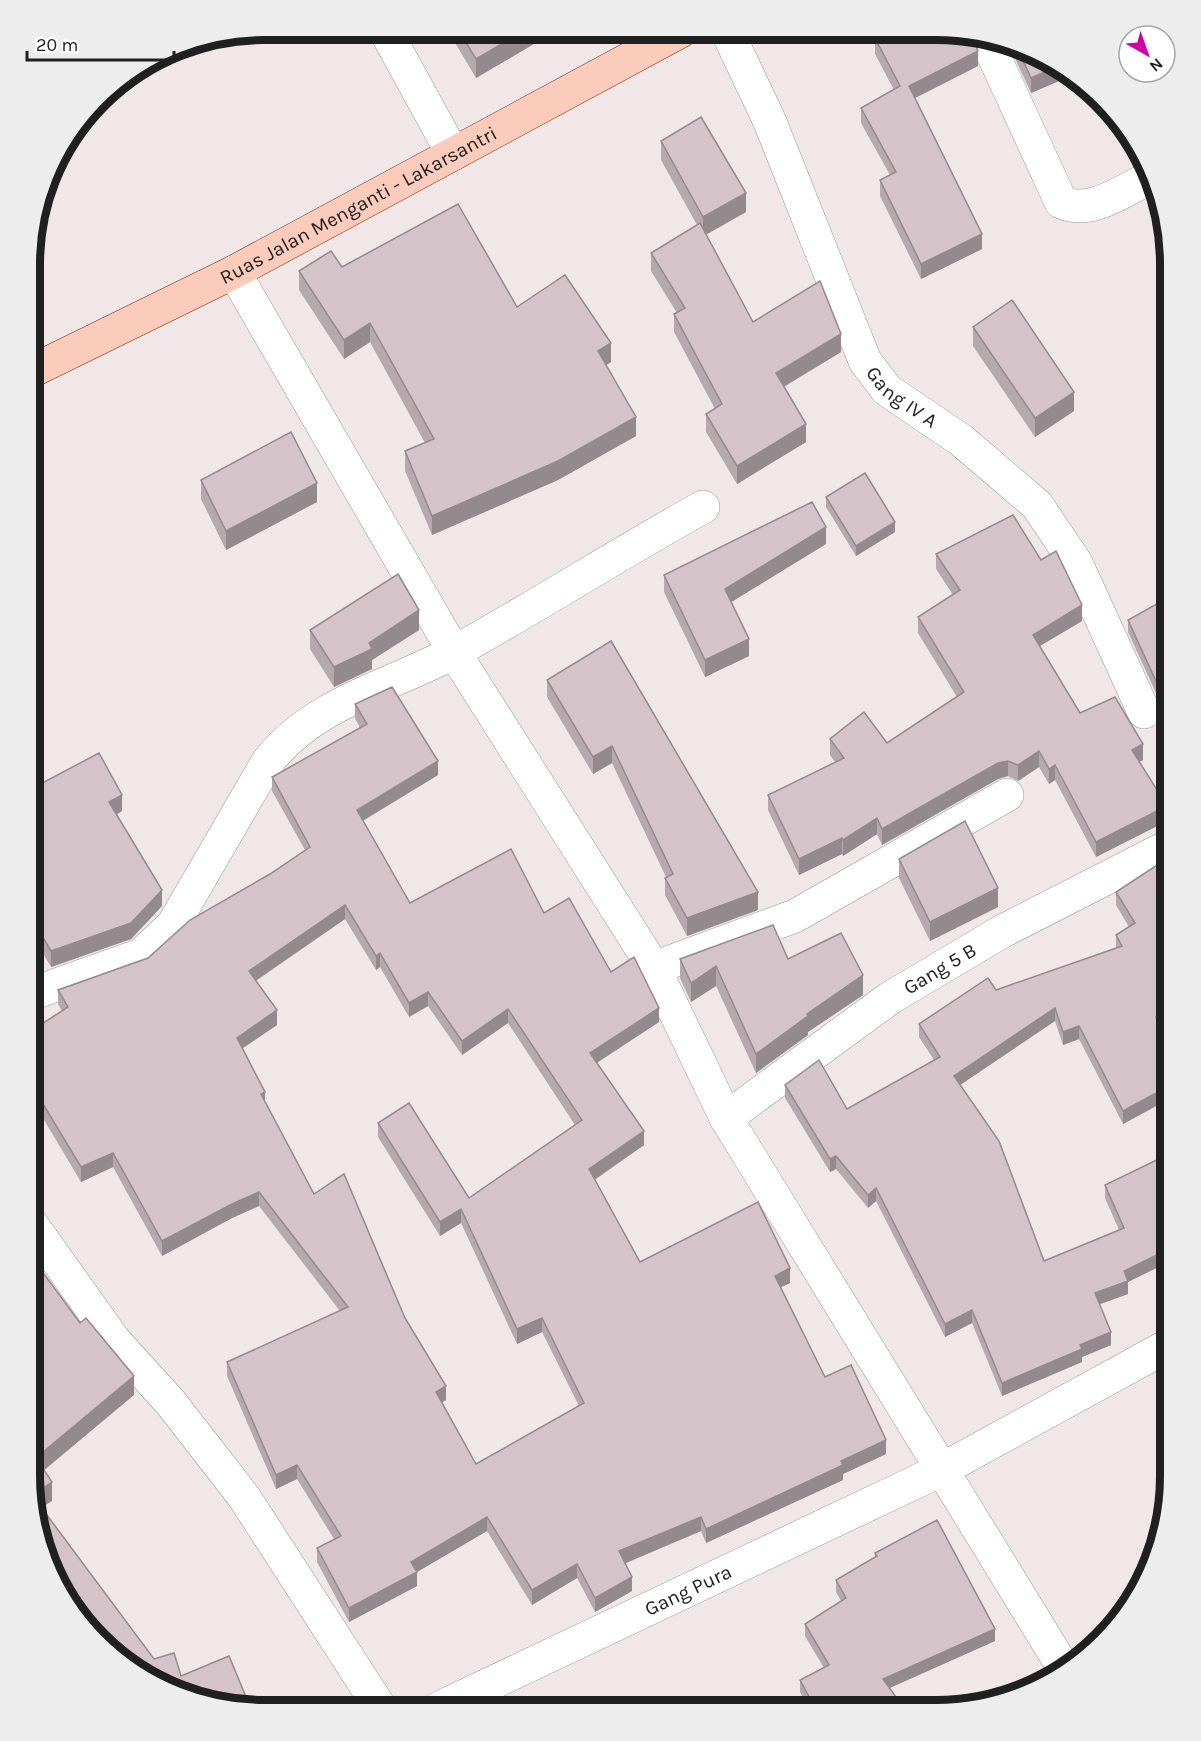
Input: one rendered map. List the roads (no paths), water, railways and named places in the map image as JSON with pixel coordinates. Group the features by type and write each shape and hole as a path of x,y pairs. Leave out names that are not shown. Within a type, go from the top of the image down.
{"main road":[{"name":"Ruas Jalan Menganti - Lakarsantri","path":"40,367 234,272 662,41"}],"street":[{"path":"390,41 453,154"},
{"name":"Gang IV A","path":"732,41 770,122 866,361 887,390 961,440 1037,505 1076,563 1144,712"},
{"path":"990,47 1061,202 1072,207 1091,206 1144,181"},
{"path":"234,272 454,652 654,968 726,1118 1060,1663"},
{"path":"40,991 141,955 173,925 248,794 278,748 317,715 454,652 703,507"},
{"path":"654,968 795,916 1007,795"},
{"name":"Gang 5 B","path":"726,1118 890,998 1001,932 1160,851"},
{"path":"40,1236 114,1340 171,1403 244,1497 375,1700"},
{"name":"Gang Pura","path":"456,1700 941,1470 1160,1350"}]}
